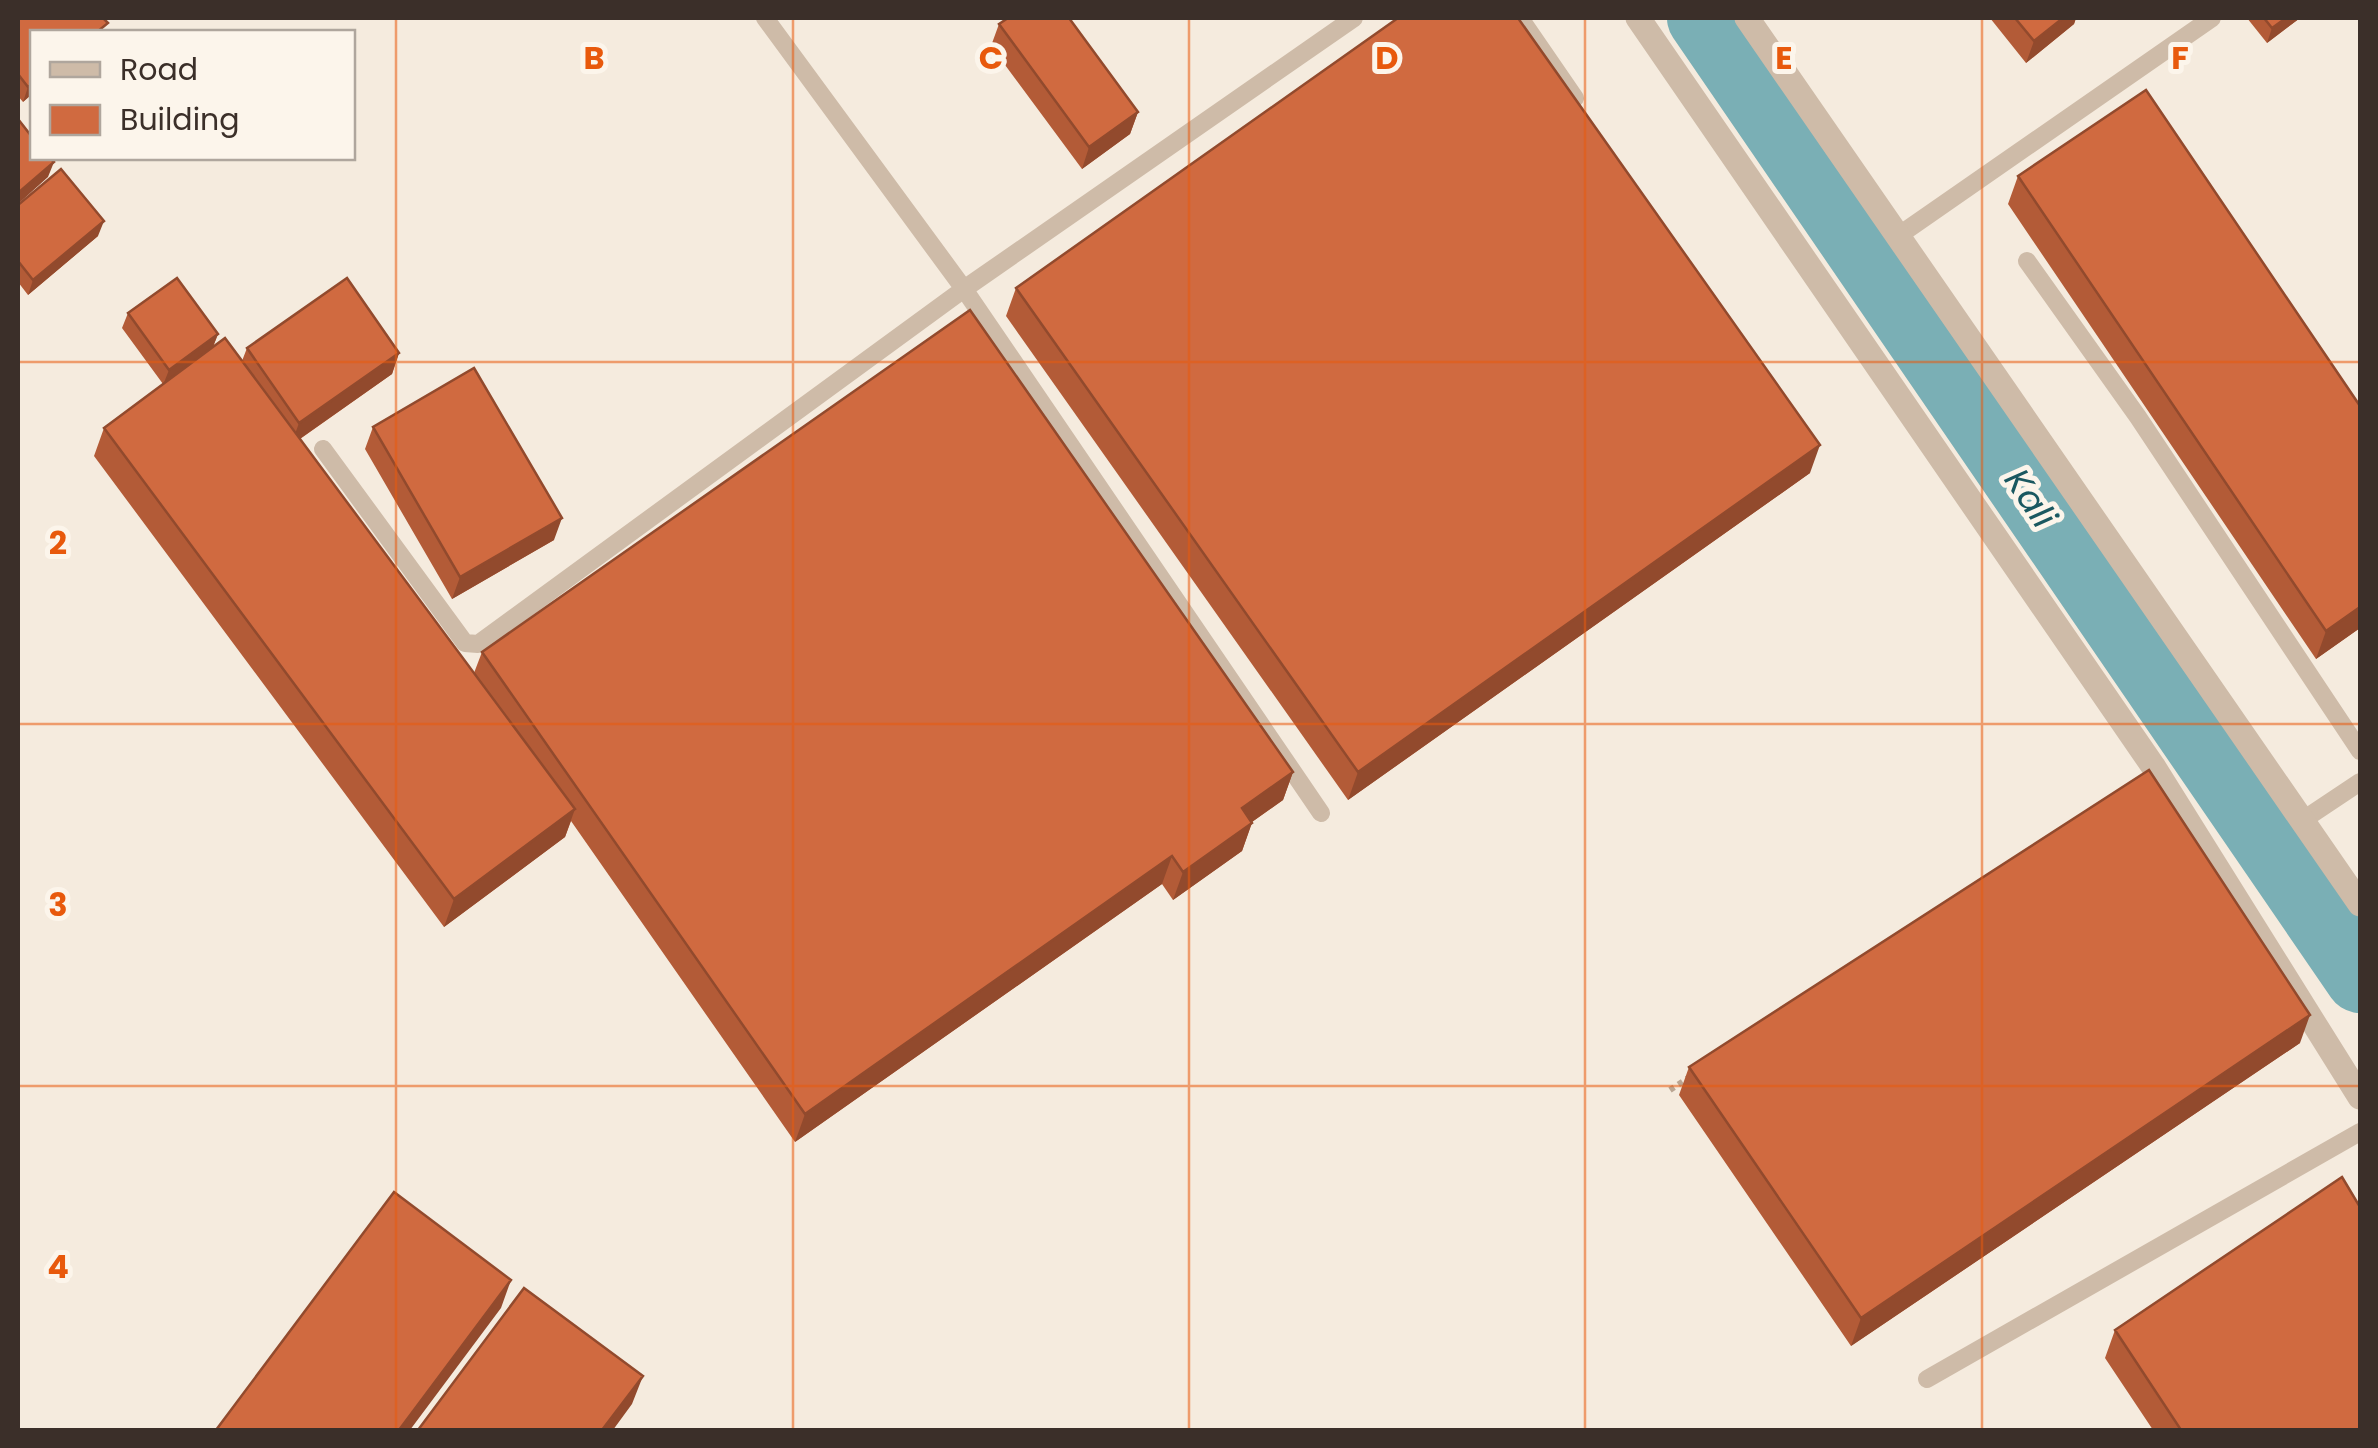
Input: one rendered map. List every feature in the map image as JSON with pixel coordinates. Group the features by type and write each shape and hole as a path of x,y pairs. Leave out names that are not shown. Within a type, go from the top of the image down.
{"street":[{"path":"1638,18 2153,766 2360,1097"},
{"path":"1747,18 2360,904"}],"lane":[{"path":"765,18 964,289 1321,813"},
{"path":"323,449 465,643 478,644 964,289 1354,18"},
{"path":"1520,18 1586,116"},
{"path":"1898,236 2212,18"},
{"path":"2027,261 2138,417 2360,752"},
{"path":"2302,820 2360,782"},
{"path":"1927,1379 2360,1132"}],"path":[{"path":"1670,1090 1702,1068"}],"building":[{"path":"18,18 103,18 108,23 99,30 30,30 30,86 18,74"},
{"path":"1008,18 1069,18 1138,112 1089,147 999,24"},
{"path":"1398,18 1518,18 1820,445 1358,772 1016,288"},
{"path":"2015,18 2063,18 2034,41"},
{"path":"2264,18 2286,18 2272,28"},
{"path":"2146,90 2360,406 2360,607 2326,631 2018,176"},
{"path":"18,119 30,134 30,160 54,162 18,193"},
{"path":"61,169 104,221 33,280 18,261 18,205"},
{"path":"177,278 218,334 169,370 128,313"},
{"path":"347,278 399,353 299,423 247,348"},
{"path":"970,310 1293,772 1242,808 1252,823 1183,872 1172,856 805,1114 482,652"},
{"path":"225,338 575,809 454,899 104,428"},
{"path":"474,368 562,518 460,577 373,427"},
{"path":"2149,770 2310,1015 1861,1318 1689,1067"},
{"path":"2342,1177 2360,1207 2360,1430 2181,1430 2115,1330"},
{"path":"394,1192 511,1280 399,1430 216,1430"},
{"path":"524,1288 643,1376 602,1430 418,1430"}],"waterway":[{"name":"Kali","path":"1702,18 2360,978"}]}
